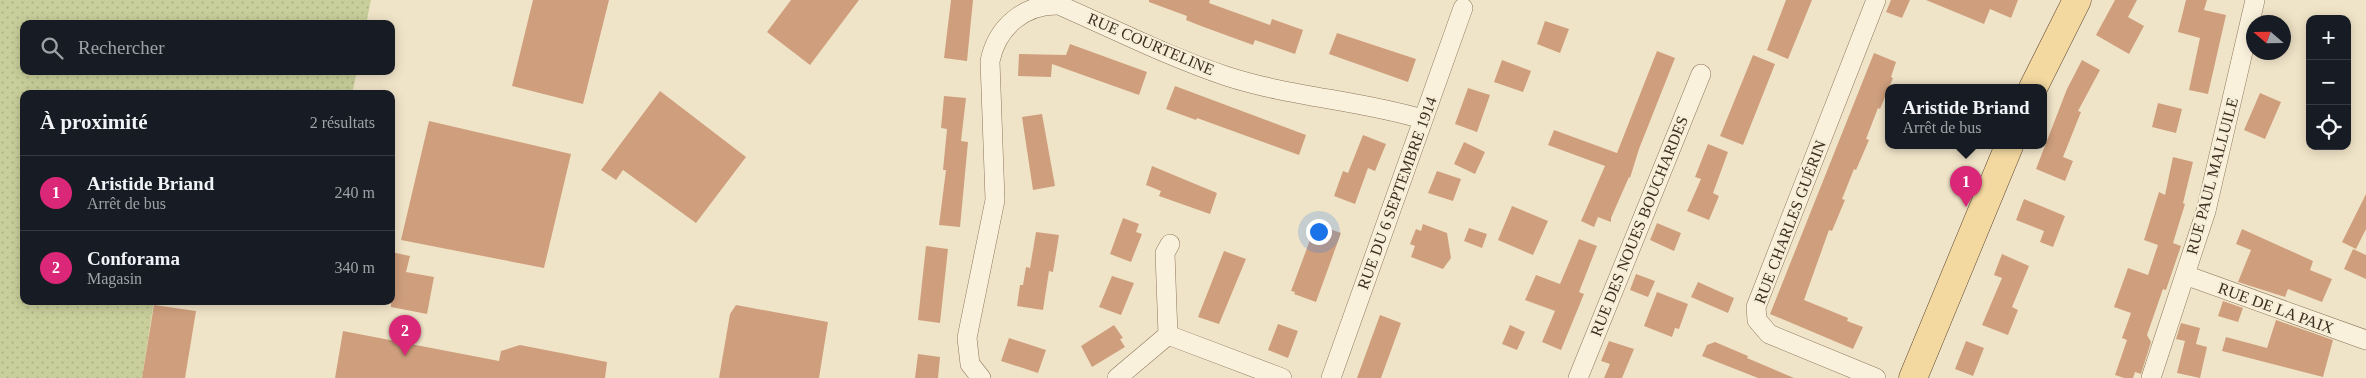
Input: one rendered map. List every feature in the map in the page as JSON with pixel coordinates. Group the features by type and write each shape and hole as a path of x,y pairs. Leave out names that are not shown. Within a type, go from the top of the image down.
{"main road":[{"path":"2035,84 2078,0"},
{"path":"1912,378 2008,149"}],"street":[{"name":"RUE CHARLES GUÉRIN","path":"1876,0 1756,307 1757,320 1768,334 1876,378"},
{"name":"RUE PAUL MALLUILE","path":"2151,378 2206,211 2255,0"},
{"name":"RUE COURTELINE","path":"981,378 970,364 967,338 995,200 990,61 997,40 1009,24 1018,16 1040,6 1059,5 1226,76 1311,97 1403,113 1422,119"},
{"name":"RUE DU 6 SEPTEMBRE 1914","path":"1331,378 1463,8"},
{"name":"RUE DES NOUES BOUCHARDES","path":"1578,378 1700,74"},
{"path":"1168,335 1165,253 1170,244"},
{"name":"RUE DE LA PAIX","path":"2186,275 2366,340"},
{"path":"1117,378 1168,335"},
{"path":"1168,335 1282,378"}],"green space":[{"path":"0,0 371,0 367,20 20,20 20,75 356,75 353,90 20,90 20,305 153,305 142,378 0,378"}],"building":[{"path":"533,0 609,0 583,104 512,86"},
{"path":"791,0 859,0 810,65 767,32"},
{"path":"951,0 973,0 967,61 944,58"},
{"path":"1149,0 1210,0 1209,3 1270,25 1272,19 1303,30 1295,54 1255,40 1253,45 1201,26 1186,20 1187,16 1149,2"},
{"path":"1786,0 1812,0 1788,59 1767,50"},
{"path":"1891,0 1910,0 1902,18 1886,12"},
{"path":"1926,0 2018,0 2011,18 1990,9 1984,24"},
{"path":"2115,0 2137,0 2128,17 2144,26 2129,54 2096,35"},
{"path":"2186,0 2207,0 2204,10 2226,15 2208,94 2189,90 2200,38 2178,32"},
{"path":"1545,21 1569,29 1560,53 1537,44"},
{"path":"1337,33 1416,59 1408,82 1329,54"},
{"path":"1070,44 1147,72 1139,95 1052,64 1051,77 1018,76 1019,54 1066,55"},
{"path":"1657,51 1675,58 1639,149 1630,178 1611,218 1611,222 1598,217 1594,227 1581,221 1605,166 1548,145 1554,130 1617,153"},
{"path":"1874,53 1896,62 1891,77 1893,78 1890,84 1885,84 1885,97 1880,109 1878,108 1866,139 1869,140 1856,170 1854,169 1842,199 1845,200 1832,231 1829,230 1804,300 1848,318 1847,321 1863,327 1853,349 1770,314"},
{"path":"1753,55 1775,64 1743,145 1720,136"},
{"path":"1502,60 1531,71 1523,92 1494,82"},
{"path":"2082,60 2100,70 2078,111 2081,112 2063,157 2073,161 2065,181 2036,169 2044,149 2047,149 2047,141 2067,89"},
{"path":"1175,86 1306,135 1299,155 1197,118 1196,120 1166,109"},
{"path":"1468,88 1490,95 1477,132 1455,124"},
{"path":"660,91 746,157 696,223 623,170 616,180 601,170"},
{"path":"2260,93 2281,102 2265,139 2244,130"},
{"path":"944,96 966,98 961,141 968,142 960,227 939,225 946,170 943,170 947,129 941,128"},
{"path":"2158,103 2182,109 2176,133 2152,127"},
{"path":"1042,114 1055,186 1033,190 1022,117"},
{"path":"429,121 571,154 544,268 401,240"},
{"path":"1363,135 1386,144 1375,171 1368,168 1355,204 1334,196 1343,171 1348,173"},
{"path":"1464,142 1485,152 1475,174 1454,164"},
{"path":"1708,144 1728,152 1713,193 1719,196 1709,220 1687,211 1701,179 1695,177"},
{"path":"2173,157 2193,162 2183,203 2185,204 2173,243 2181,246 2166,290 2163,289 2147,335 2151,342 2141,374 2135,372 2133,378 2124,378 2115,375 2127,340 2122,338 2131,313 2114,307 2128,268 2148,275 2158,245 2144,240 2159,192 2165,195"},
{"path":"1152,166 1217,193 1210,214 1159,196 1161,191 1146,185"},
{"path":"1437,171 1461,179 1453,201 1428,193"},
{"path":"2366,194 2366,229 2356,249 2342,242"},
{"path":"2024,199 2065,216 2053,247 2040,242 2044,231 2016,220"},
{"path":"1512,206 1548,221 1533,255 1498,240"},
{"path":"1123,218 1139,224 1136,232 1142,234 1131,262 1110,254"},
{"path":"1657,223 1681,233 1674,251 1650,240"},
{"path":"1316,224 1341,233 1316,302 1294,294 1295,292 1291,291"},
{"path":"1423,224 1447,233 1451,258 1443,269 1411,257 1415,246 1410,244 1416,229 1421,231"},
{"path":"1469,228 1487,234 1482,248 1464,241"},
{"path":"2242,229 2313,261 2310,270 2332,279 2322,302 2288,289 2285,297 2238,282 2251,250 2236,244"},
{"path":"1036,232 1059,235 1053,272 1049,271 1043,310 1017,306 1020,285 1023,285 1026,267 1030,268"},
{"path":"1579,239 1597,246 1579,292 1584,294 1561,350 1542,342 1555,311 1525,300 1536,275 1560,284"},
{"path":"926,246 948,249 940,323 918,320"},
{"path":"2353,249 2366,255 2366,279 2344,269"},
{"path":"1224,251 1246,259 1219,324 1198,317"},
{"path":"395,253 410,256 406,272 434,277 427,314 391,307 391,305 395,305"},
{"path":"2002,254 2029,266 2012,307 2018,310 2008,335 1982,325 2002,278 1994,275"},
{"path":"1636,274 1655,281 1648,297 1630,290"},
{"path":"1112,276 1134,283 1121,315 1099,307"},
{"path":"1698,282 1734,298 1728,313 1691,297"},
{"path":"1657,292 1688,304 1679,329 1675,328 1672,337 1644,326"},
{"path":"2223,301 2243,308 2238,322 2218,316"},
{"path":"154,305 196,311 185,378 142,378"},
{"path":"736,305 828,322 819,378 719,378 730,314"},
{"path":"1380,315 1401,323 1381,378 1357,378"},
{"path":"2276,320 2333,340 2323,377 2222,351 2226,337 2267,348"},
{"path":"2181,323 2200,328 2196,344 2207,347 2200,378 2177,373 2185,341 2176,339"},
{"path":"1278,324 1298,331 1288,358 1268,350"},
{"path":"1114,325 1123,338 1120,339 1125,347 1092,367 1081,346"},
{"path":"1510,325 1525,332 1517,350 1502,344"},
{"path":"343,331 499,361 501,351 520,345 607,362 605,378 335,378"},
{"path":"1009,338 1046,350 1038,373 1001,361"},
{"path":"1609,341 1634,349 1622,378 1604,378 1610,364 1601,361"},
{"path":"1966,341 1984,348 1973,376 1955,369"},
{"path":"1715,342 1794,378 1758,378 1702,356 1707,345"},
{"path":"918,354 940,357 938,378 915,378"}],"place":[{"name":"Aristide Briand","path":"1966,207"},
{"name":"Conforama","path":"405,356"}]}
